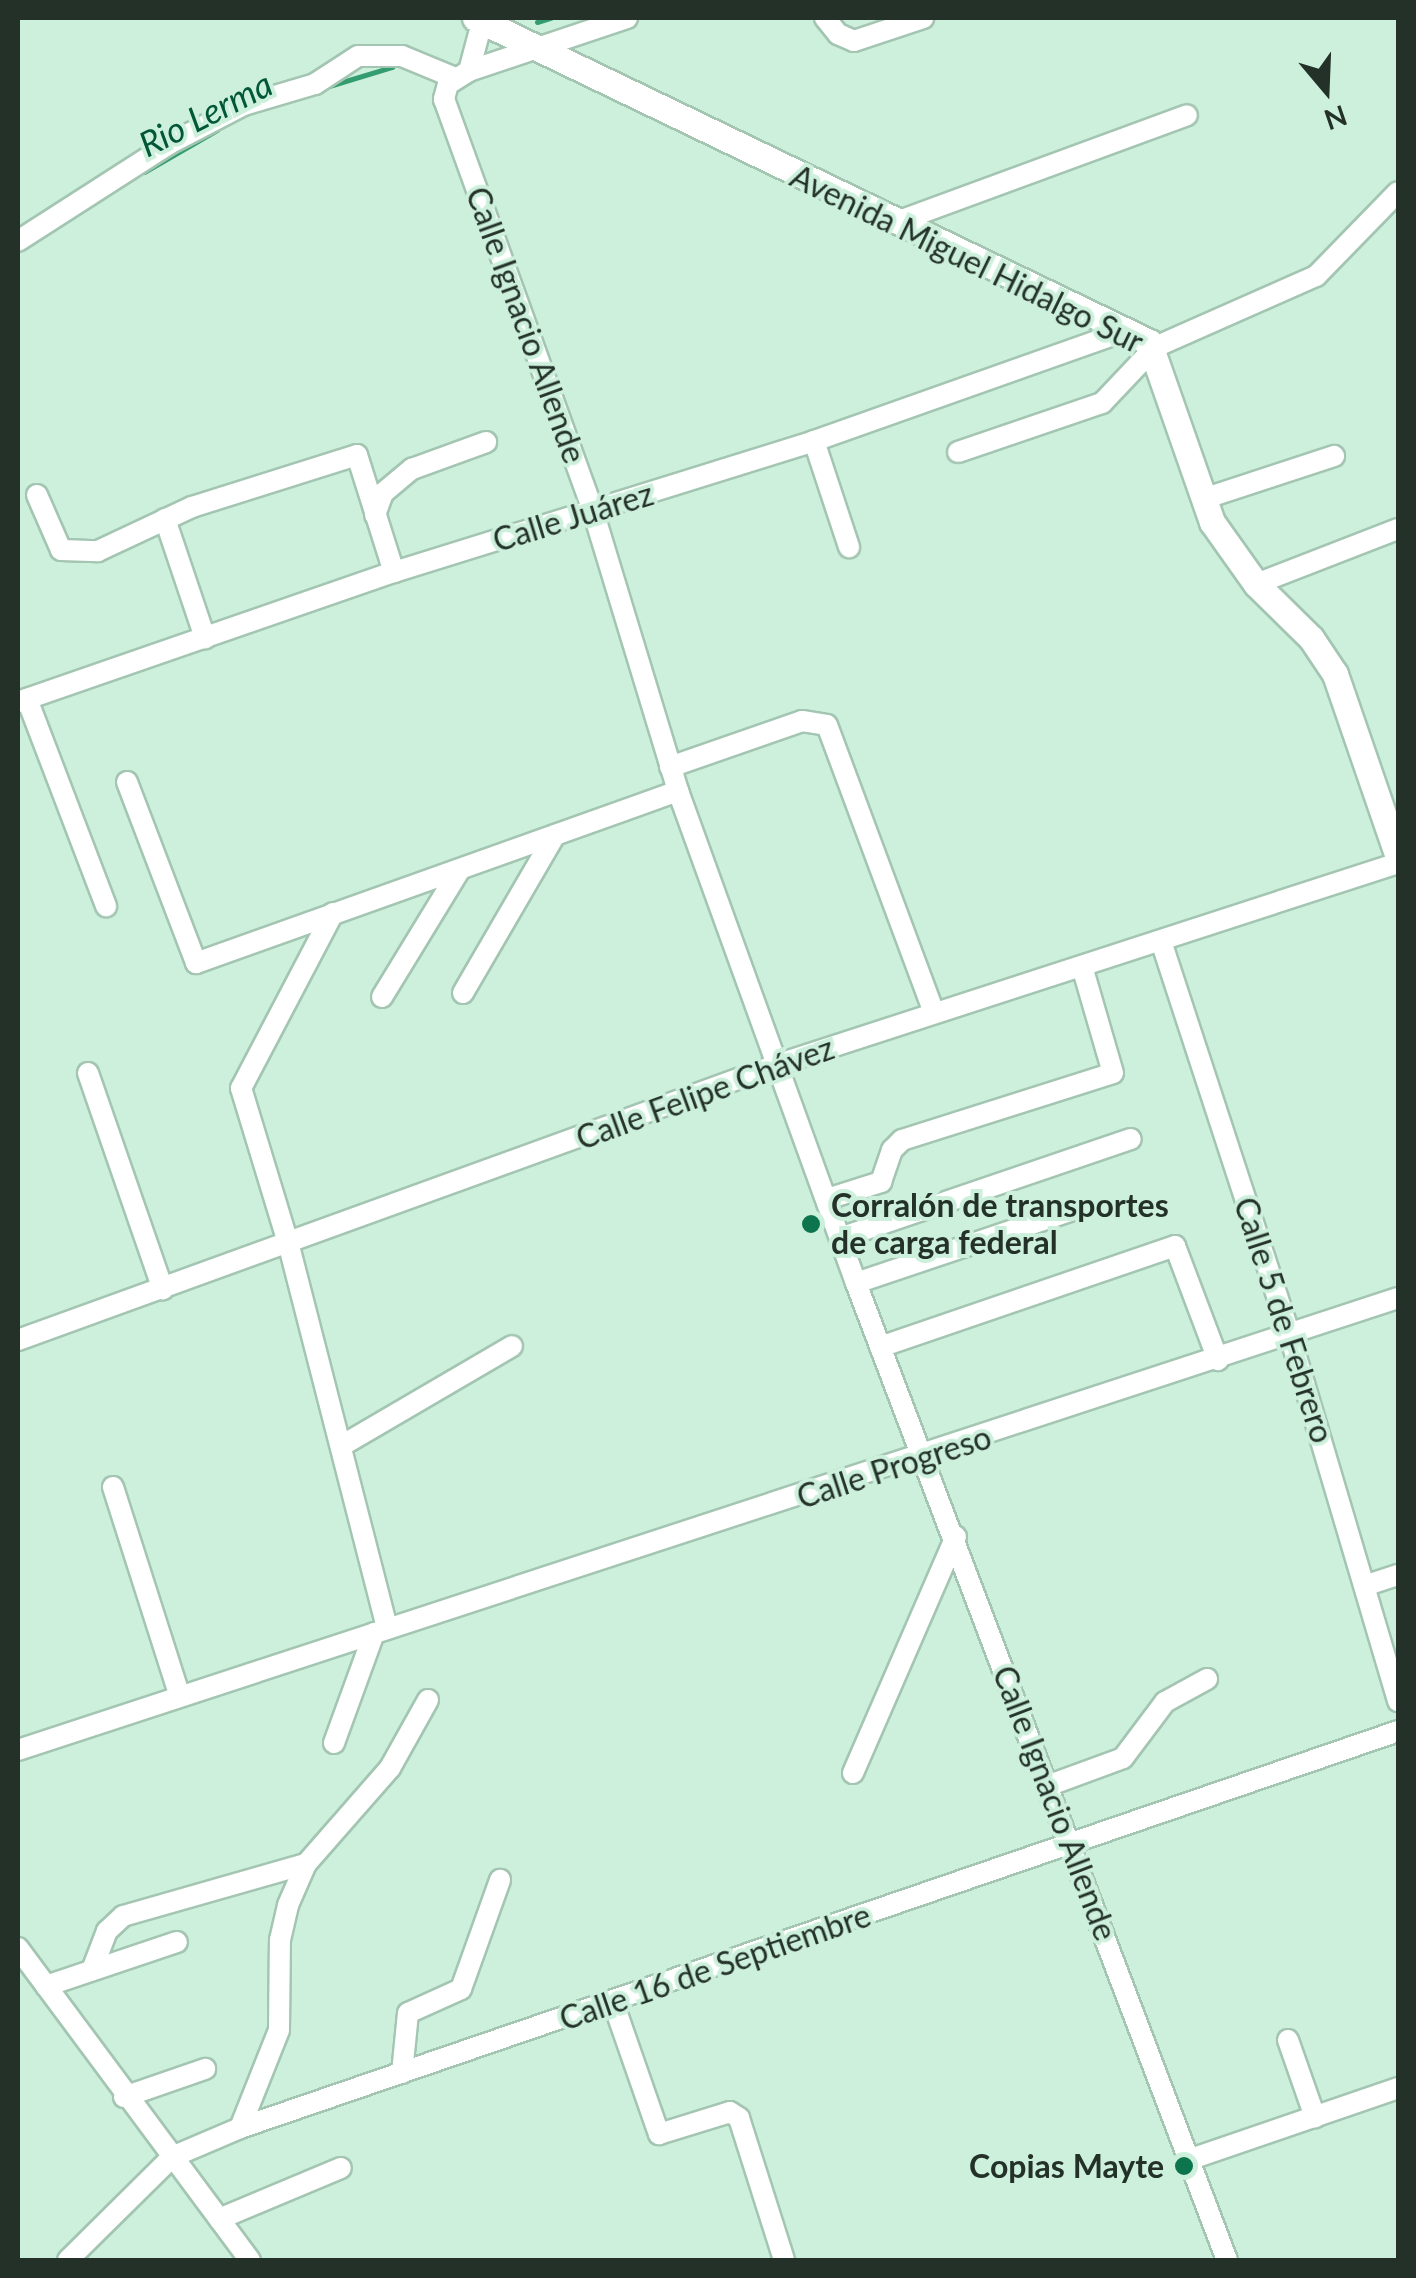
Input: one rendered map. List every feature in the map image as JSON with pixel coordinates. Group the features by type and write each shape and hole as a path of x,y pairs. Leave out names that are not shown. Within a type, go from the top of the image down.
{"main road":[{"name":"Avenida Miguel Hidalgo Sur","path":"478,20 894,223 1127,330 1154,348 1203,499 1256,584 1336,674 1398,860"}],"street":[{"path":"18,242 170,144 244,105 316,84 358,56 402,56 456,79 627,18"},
{"path":"825,18 838,34 854,41 923,18"},
{"path":"456,79 478,20"},
{"name":"Calle Ignacio Allende","path":"456,79 594,511 678,791 880,1348 956,1536 1046,1786 1227,2260"},
{"path":"894,223 1186,115"},
{"path":"958,452 1094,407 1154,348 1316,276 1398,192"},
{"name":"Calle Juárez","path":"22,701 394,572 814,441 1127,330"},
{"path":"814,441 849,547"},
{"path":"375,514 383,492 412,469 486,442"},
{"path":"37,495 50,534 61,550 74,554 123,542 164,519 350,454 360,462 394,572"},
{"path":"1203,499 1334,456"},
{"path":"164,519 206,638"},
{"path":"1256,584 1398,529"},
{"path":"22,701 106,906"},
{"path":"670,766 802,721 826,724 934,1013"},
{"path":"128,782 196,963 678,791"},
{"path":"462,992 555,835"},
{"name":"Calle Felipe Chávez","path":"18,1340 289,1246 779,1064 1398,860"},
{"path":"382,996 459,871"},
{"path":"332,913 241,1088 289,1246 340,1446 381,1631 334,1743"},
{"name":"Calle 5 de Febrero","path":"1161,941 1290,1336 1367,1585 1398,1701"},
{"path":"827,1199 881,1182 892,1150 902,1140 1113,1074 1082,966"},
{"path":"88,1074 164,1289"},
{"path":"840,1238 1131,1139"},
{"path":"856,1283 1076,1209"},
{"path":"880,1348 1176,1246 1218,1360"},
{"name":"Calle Progreso","path":"18,1750 180,1694 924,1458 1398,1298"},
{"path":"340,1446 512,1346"},
{"path":"113,1487 180,1694"},
{"path":"853,1773 956,1536"},
{"path":"1367,1585 1398,1576"},
{"path":"1046,1786 1123,1758 1165,1702 1208,1680"},
{"path":"240,2128 279,2030 280,1940 306,1864 390,1768 428,1700"},
{"name":"Calle 16 de Septiembre","path":"68,2260 172,2156 240,2128 1398,1731"},
{"path":"92,1970 107,1930 122,1916 306,1864"},
{"path":"402,2073 408,2013 460,1989 500,1880"},
{"path":"46,1986 177,1942"},
{"path":"18,1948 124,2097 250,2260"},
{"path":"612,2002 660,2134 730,2112 739,2118 784,2260"},
{"path":"1288,2040 1315,2117"},
{"path":"124,2097 205,2069"},
{"path":"1190,2159 1398,2088"},
{"path":"219,2219 342,2168"}],"waterway":[{"name":"Rio Lerma","path":"537,22 550,18"},
{"name":"Rio Lerma","path":"329,86 392,67"},
{"name":"Rio Lerma","path":"144,172 217,130"}],"place":[{"name":"Corralón de transportes de carga federal","path":"811,1224"},
{"name":"Copias Mayte","path":"1184,2166"}]}
